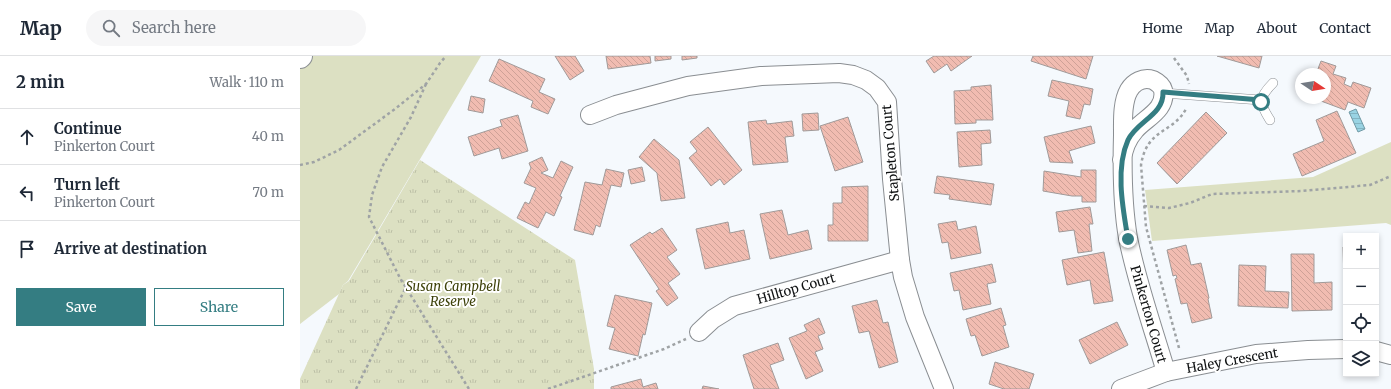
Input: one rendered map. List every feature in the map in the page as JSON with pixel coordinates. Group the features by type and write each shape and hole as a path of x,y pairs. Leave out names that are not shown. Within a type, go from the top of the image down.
{"street":[{"name":"Stapleton Court","path":"590,115 616,105 688,86 761,76 839,73 866,80 877,88 887,102 892,179 903,277 915,317 944,389"},
{"name":"Pinkerton Court","path":"1122,160 1132,134 1141,124 1160,108 1163,92 1162,88 1157,82 1146,79 1135,83 1129,91 1125,104 1122,160 1123,205 1128,239 1137,275 1166,372"},
{"name":"Hilltop Court","path":"699,332 713,319 734,306 900,260"},
{"name":"Haley Crescent","path":"1121,389 1166,372 1256,354 1343,349"},
{"path":"1379,352 1391,355"}],"lane":[{"path":"1270,120 1263,110 1261,100 1263,94 1273,83"},
{"path":"1163,92 1261,100"}],"path":[{"path":"446,56 426,84 411,117 382,166 372,195 370,218 406,287 469,389"},
{"path":"1174,58 1188,76 1189,95 1187,106 1183,114 1176,122 1154,137 1145,149 1141,165 1146,227 1179,348"},
{"path":"300,165 314,162 339,150 395,110 426,84"},
{"path":"1144,206 1169,208 1190,203 1212,194 1302,192 1370,185 1391,176"},
{"path":"356,389 406,287"},
{"path":"548,389 664,349 699,332"}],"green space":[{"path":"300,56 481,56 348,281 343,285 339,294 300,324"},
{"path":"1391,142 1391,225 1386,223 1152,241 1145,190 1313,177"},
{"name":"Susan Campbell Reserve","path":"420,160 575,260 594,369 594,389 300,389 300,379 343,285 349,281"}],"water":[{"path":"1356,109 1365,129 1358,132 1349,112"}],"building":[{"path":"555,56 575,56 584,71 570,80"},
{"path":"606,56 650,56 651,63 608,69"},
{"path":"655,56 671,56 671,59 655,61"},
{"path":"682,56 697,56 697,58 682,60"},
{"path":"934,56 972,56 951,71 947,64 934,73 926,61"},
{"path":"1033,56 1093,56 1086,79 1031,61"},
{"path":"1217,56 1262,56 1259,68"},
{"path":"499,59 545,79 539,92 555,99 548,114 531,107 533,101 489,81"},
{"path":"1321,61 1336,66 1333,74 1346,78 1344,84 1351,87 1353,82 1371,88 1364,108 1348,102 1345,110 1329,104 1331,104 1331,68 1318,68"},
{"path":"1052,80 1093,89 1090,105 1084,104 1080,119 1066,116 1069,101 1048,96"},
{"path":"991,85 993,120 976,120 976,123 955,124 954,91 971,90 971,87"},
{"path":"471,96 485,99 483,113 468,110"},
{"path":"1337,111 1356,153 1302,176 1293,154 1324,141 1316,120"},
{"path":"1206,112 1227,133 1177,184 1157,163"},
{"path":"818,113 819,130 803,131 802,114"},
{"path":"518,115 528,151 502,159 499,148 474,156 468,137 502,126 500,120"},
{"path":"848,117 863,162 835,171 820,126"},
{"path":"766,120 767,124 792,121 794,136 785,137 788,162 753,165 748,122"},
{"path":"1091,126 1095,143 1069,151 1073,163 1050,162 1044,137"},
{"path":"708,127 742,170 724,185 720,179 711,186 689,158 697,151 690,142"},
{"path":"990,130 991,143 981,144 982,165 959,167 957,132"},
{"path":"654,139 679,160 685,198 661,201 657,173 639,157"},
{"path":"542,157 548,170 541,173 553,178 561,161 573,167 560,196 562,197 554,216 546,212 538,228 517,218 525,202 529,204 536,188 524,183 531,168 529,163"},
{"path":"642,167 645,181 631,184 628,170"},
{"path":"606,169 624,173 621,187 611,185 600,227 596,225 593,235 574,230 585,182 602,185"},
{"path":"1081,170 1096,170 1096,202 1082,202 1082,196 1072,196 1043,191 1044,171 1081,177"},
{"path":"937,176 994,184 991,205 949,199 950,195 934,193"},
{"path":"868,186 868,241 828,241 828,225 833,225 833,203 842,203 842,187"},
{"path":"1090,207 1093,224 1089,224 1092,251 1078,253 1074,230 1059,232 1056,212"},
{"path":"782,210 788,235 808,230 812,249 770,259 760,214"},
{"path":"956,221 958,230 976,226 981,253 951,259 948,242 942,243 938,224"},
{"path":"728,222 730,233 744,230 750,259 705,269 696,229"},
{"path":"662,228 677,250 667,257 680,274 668,283 678,298 667,306 656,291 659,289 630,245 650,232 652,234"},
{"path":"1186,245 1191,265 1201,263 1212,318 1192,323 1187,303 1181,304 1175,279 1177,278 1176,275 1173,276 1167,250"},
{"path":"1104,252 1113,301 1094,304 1090,280 1067,285 1062,260"},
{"path":"1291,254 1314,254 1314,283 1332,282 1332,310 1292,311"},
{"path":"992,264 996,282 987,284 991,304 963,310 959,290 954,291 950,273"},
{"path":"1239,265 1266,266 1265,291 1289,292 1288,308 1238,306"},
{"path":"615,295 652,303 645,335 643,334 638,356 609,349 615,328 607,326"},
{"path":"877,300 883,323 888,322 898,362 879,368 869,331 859,333 852,306"},
{"path":"1001,308 1006,325 1003,326 1009,347 982,356 975,335 971,336 966,319"},
{"path":"819,318 825,333 818,336 823,349 815,352 823,371 806,379 789,338 807,331 804,325"},
{"path":"1117,322 1128,345 1090,364 1079,340"},
{"path":"778,343 784,360 770,365 779,389 754,389 743,355"},
{"path":"995,362 1034,374 1029,389 1004,389 989,384"},
{"path":"641,379 643,387 656,383 658,389 611,389 611,387"},
{"path":"703,386 719,389 702,389"}],"route":[{"path":"1128,239 1123,205 1122,158 1129,138 1134,130 1160,108 1163,92 1261,100 1261,102"}]}
